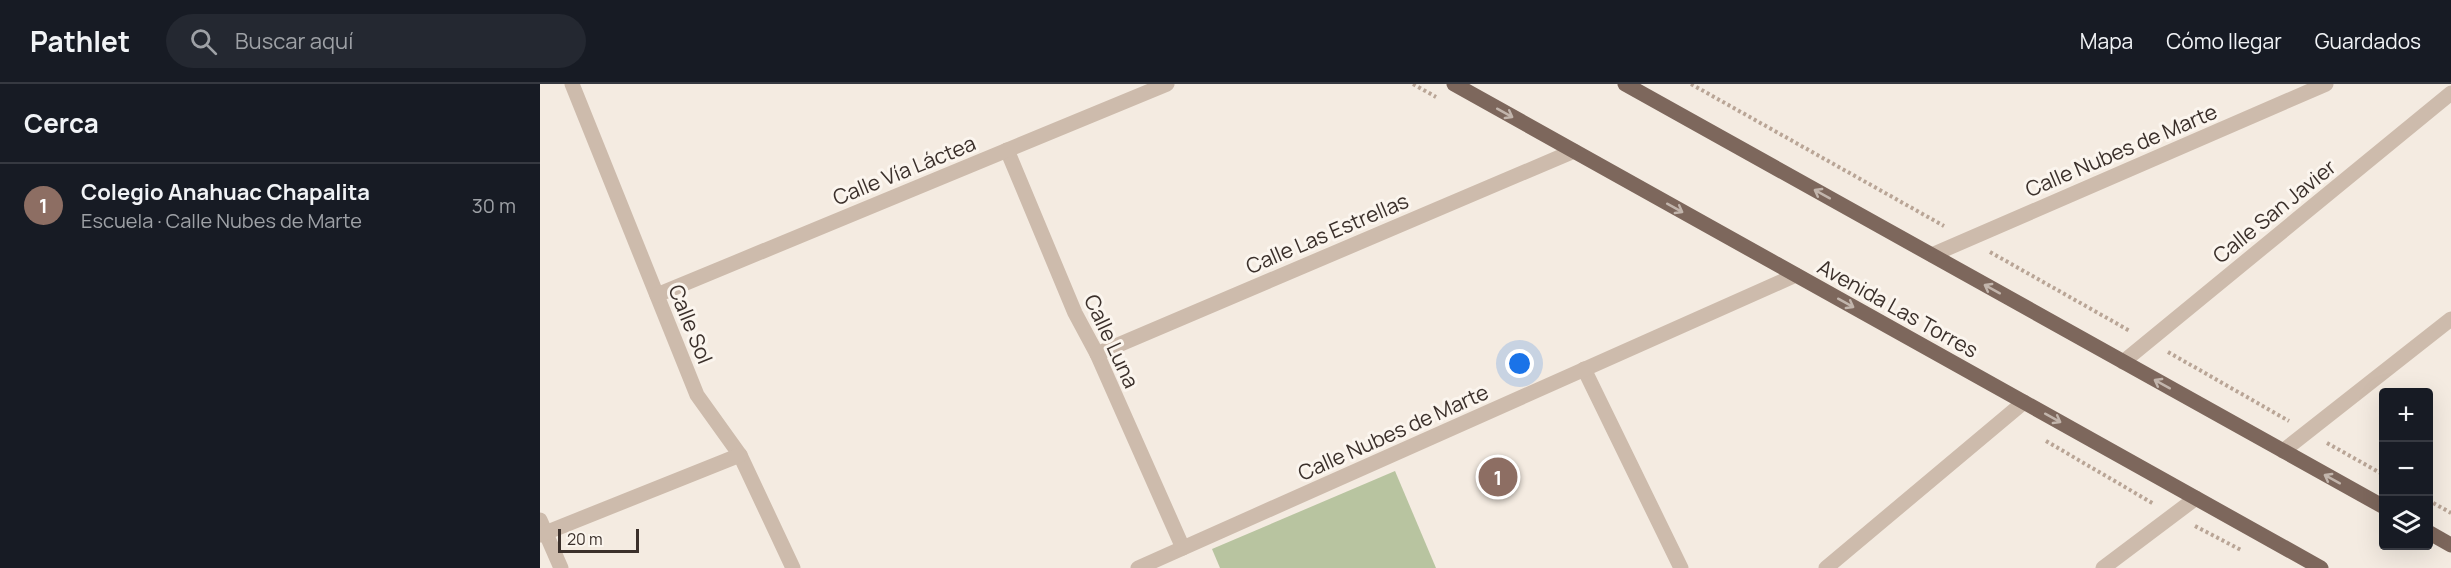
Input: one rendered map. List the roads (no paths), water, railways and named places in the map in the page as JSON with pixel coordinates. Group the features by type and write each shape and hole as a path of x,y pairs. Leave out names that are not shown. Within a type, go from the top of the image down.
{"main road":[{"name":"Avenida Las Torres","path":"1454,84 2320,568"},
{"path":"1625,84 2379,504"},
{"path":"2433,534 2449,542"}],"street":[{"name":"Calle Sol","path":"572,84 697,395 740,456 793,568"},
{"name":"Calle Vía Láctea","path":"657,295 1167,84"},
{"name":"Calle Nubes de Marte","path":"1932,255 2326,84"},
{"name":"Calle San Javier","path":"2123,362 2451,93"},
{"name":"Calle Luna","path":"1007,150 1075,313 1097,354 1183,548"},
{"name":"Calle Las Estrellas","path":"1097,354 1574,151"},
{"name":"Calle Nubes de Marte","path":"1138,568 1796,275"},
{"path":"2283,451 2451,319"},
{"path":"1584,369 1681,568"},
{"path":"1826,568 2024,402"},
{"path":"561,568 542,530 740,456"},
{"path":"2103,568 2196,498"}],"place":[{"name":"Colegio Anahuac Chapalita","path":"1498,477"}]}
